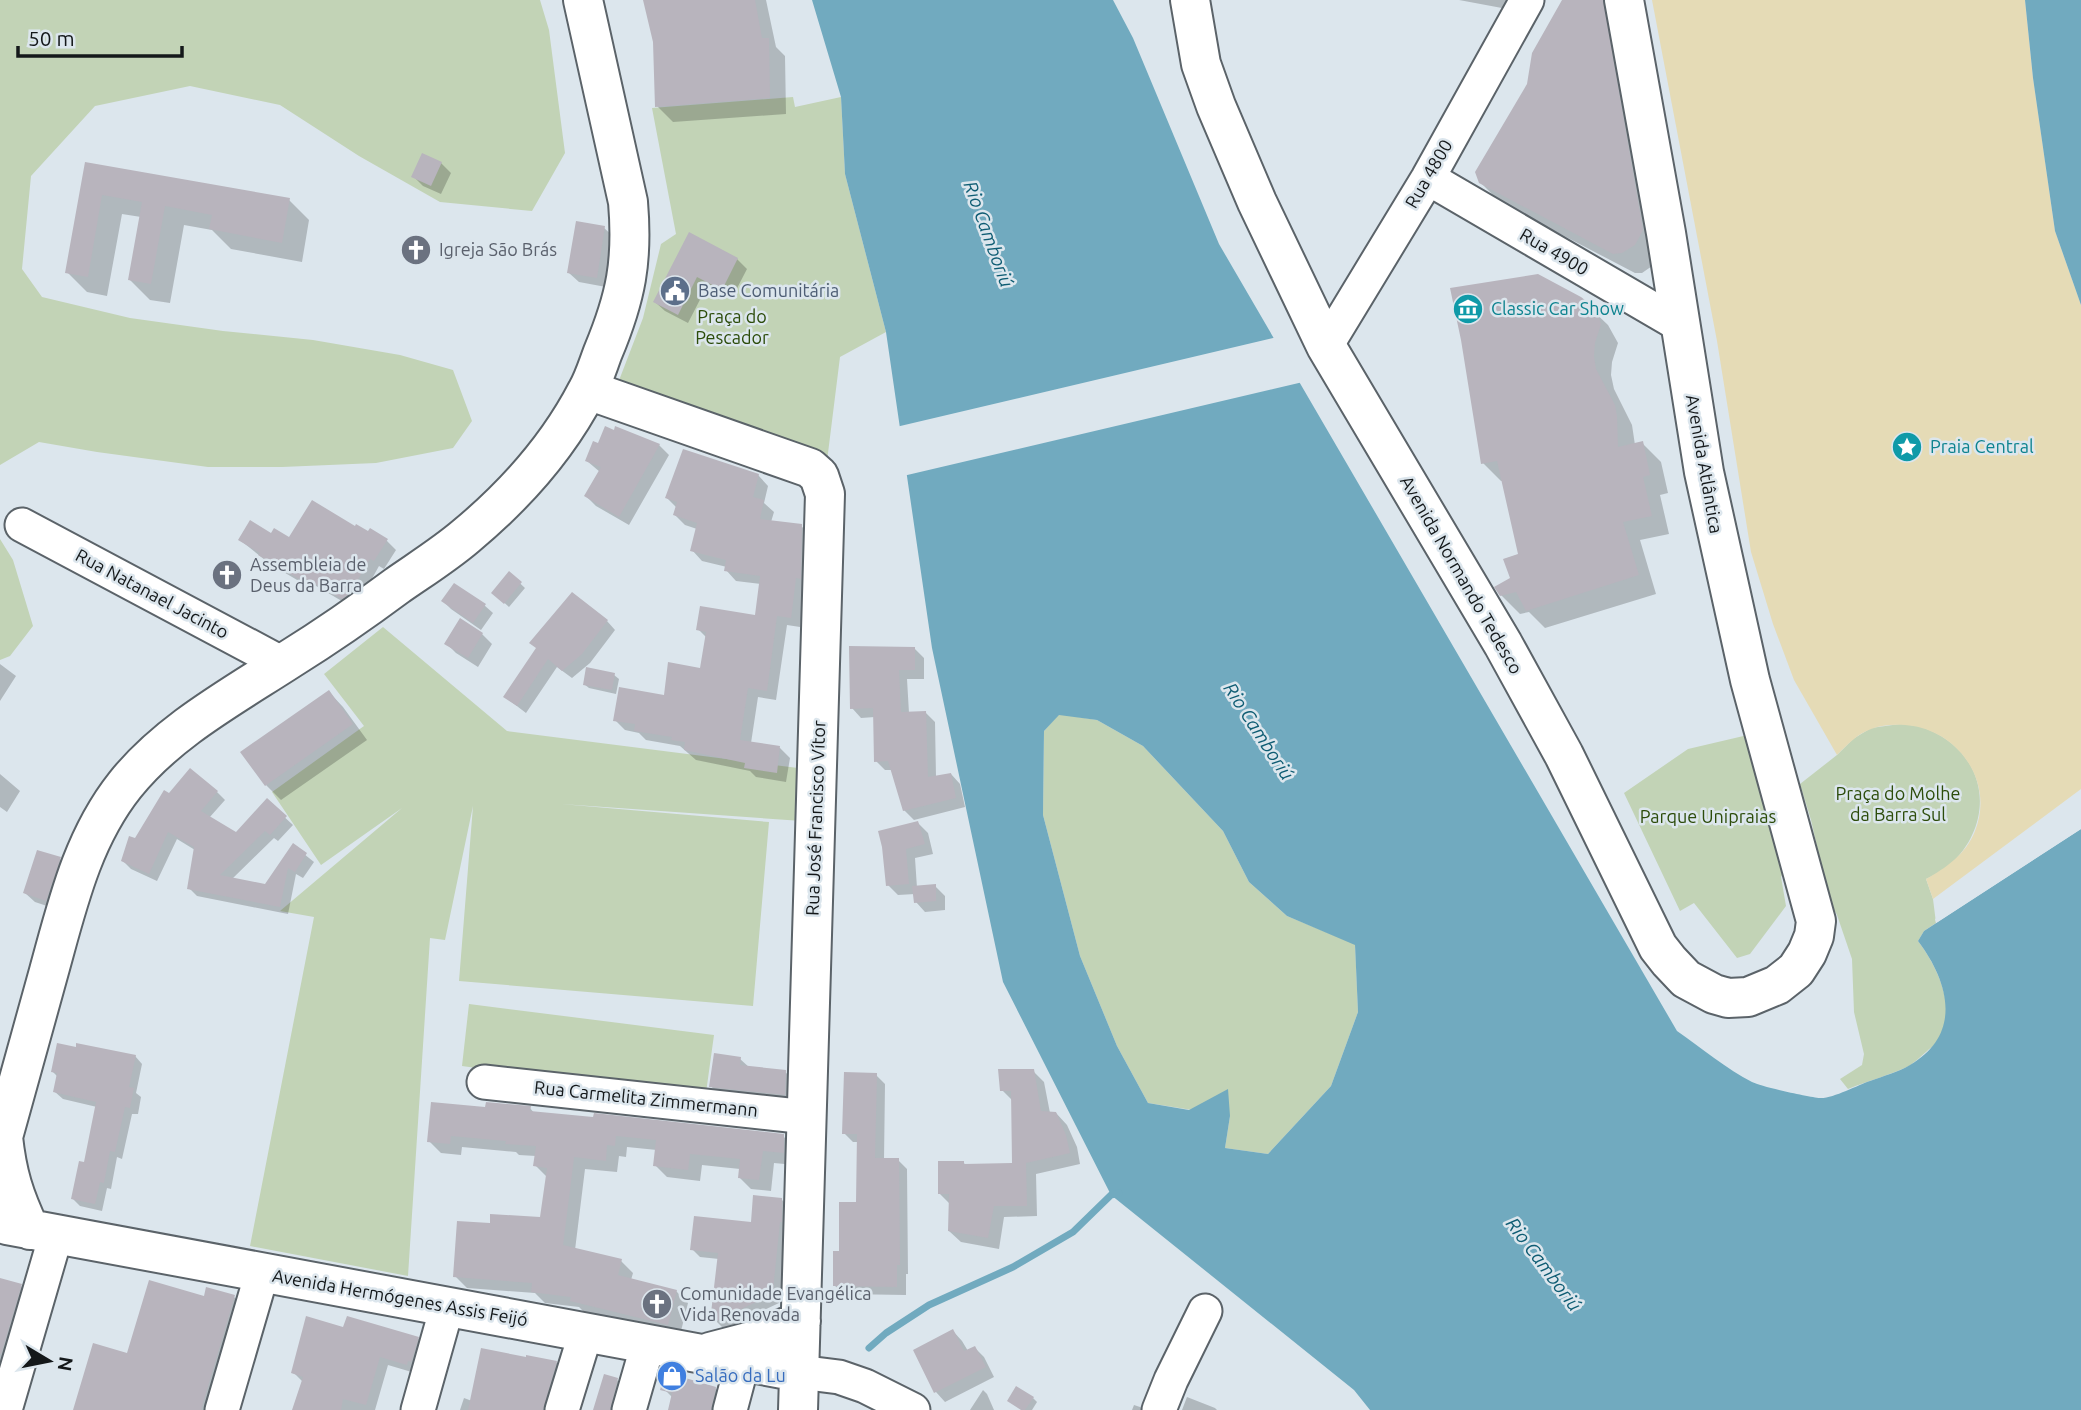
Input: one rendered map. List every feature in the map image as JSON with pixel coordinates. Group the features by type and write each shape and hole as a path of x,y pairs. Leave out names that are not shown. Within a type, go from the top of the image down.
{"main road":[{"path":"29,1229 6,1170 1,1139 81,862 103,816 125,785 154,753 188,726 332,632 464,538 536,467 563,431 588,390 621,303 629,265 630,228 628,201 583,0"},
{"name":"Avenida Normando Tedesco","path":"1190,0 1201,64 1216,106 1257,202 1326,346 1503,644 1564,755 1647,926 1668,961 1686,979 1714,995 1728,998 1748,997 1777,985 1796,970 1814,936 1816,921"},
{"name":"Avenida Atlântica","path":"1624,0 1666,233 1704,472 1733,610 1770,757 1816,921"},
{"name":"Rua José Francisco Vítor","path":"588,390 810,468 819,476 825,494 801,1321 782,1383"},
{"name":"Avenida Hermógenes Assis Feijó","path":"29,1229 701,1354 782,1383"},
{"path":"701,1354 752,1341 801,1321"}],"street":[{"name":"Rua 4800","path":"1326,346 1428,178 1527,0"},
{"name":"Rua 4900","path":"1428,178 1680,326"},
{"name":"Rua Natanael Jacinto","path":"22,525 283,664"},
{"name":"Rua Carmelita Zimmermann","path":"484,1082 807,1117"},
{"path":"5,1410 29,1229"},
{"path":"222,1410 262,1273"},
{"path":"418,1410 447,1307"},
{"path":"1159,1410 1205,1311"},
{"path":"562,1410 586,1332"},
{"path":"629,1410 648,1344"},
{"path":"730,1410 782,1383 839,1377 865,1386 913,1410"}],"green space":[{"path":"0,0 540,0 549,30 565,153 532,211 440,202 359,156 280,105 190,86 95,106 31,176 22,269 42,297 130,318 313,340 400,355 453,370 472,421 453,448 376,463 208,467 39,442 0,465"},
{"name":"Praça do Pescador","path":"793,97 795,107 841,97 845,174 886,332 840,357 827,461 618,383 643,318 661,244 676,234 652,108"},
{"path":"0,539 13,560 33,626 10,656 0,660"},
{"path":"383,627 507,731 806,769 802,821 561,804 769,822 753,1006 459,981 473,806 445,940 430,938 408,1276 250,1246 314,917 280,911 402,808 321,865 272,792 364,726 324,674"},
{"path":"1059,714 1097,720 1143,746 1223,831 1249,882 1287,916 1355,944 1358,1012 1331,1086 1268,1154 1225,1148 1230,1116 1148,1103 1117,1046 1080,956 1043,815 1044,731"},
{"name":"Praça do Molhe da Barra Sul","path":"1900,724 1927,729 1947,740 1963,755 1973,771 1979,790 1979,809 1975,829 1965,848 1950,865 1926,879 1933,899 1936,923 1924,931 1918,941 1932,963 1943,989 1946,1003 1944,1029 1937,1042 1909,1066 1848,1089 1840,1079 1862,1065 1864,1054 1854,1012 1852,959 1829,900 1800,784 1853,739 1871,728"},
{"name":"Parque Unipraias","path":"1752,734 1791,858 1781,877 1786,906 1750,954 1737,958 1694,903 1680,911 1624,793 1688,749"},
{"path":"469,1004 714,1035 705,1100 462,1066"}],"sand":[{"name":"Praia Central","path":"1652,0 2025,0 2033,78 2055,231 2081,305 2081,789 1933,899 1926,879 1955,860 1975,831 1980,813 1976,779 1959,750 1946,739 1913,726 1892,725 1871,729 1857,737 1837,755 1794,680 1751,552 1717,341"}],"water":[{"name":"Rio Camboriú","path":"812,0 1113,0 1133,38 1219,244 1677,1031 1743,1077 1775,1089 1825,1098 1910,1065 1927,1052 1938,1038 1946,1007 1937,973 1918,941 1924,931 2081,829 2081,1410 1370,1410 1354,1390 1111,1195 1003,982 932,648 886,332 845,174 841,97","holes":["1059,715 1097,720 1143,746 1223,831 1249,882 1287,916 1355,945 1358,1012 1331,1086 1268,1154 1225,1148 1230,1116 1228,1089 1189,1110 1148,1103 1117,1046 1080,956 1043,815 1044,731"]},
{"path":"2025,0 2081,0 2081,305 2055,231 2033,78"}],"pier":[{"path":"1277,337 1303,382 903,476 896,427"},
{"path":"2081,826 2081,829 1936,923 1935,919"}],"building":[{"path":"643,0 755,0 762,38 769,38 770,98 655,107 653,42"},
{"path":"1562,0 1603,0 1643,230 1635,245 1622,253 1613,254 1479,183 1475,172 1527,84 1532,53"},
{"path":"422,153 442,162 431,186 411,177"},
{"path":"85,162 290,198 282,243 209,229 212,215 165,206 151,284 128,280 142,202 102,195 88,277 65,273"},
{"path":"576,221 605,226 597,278 567,273"},
{"path":"689,232 738,258 722,290 697,277 678,315 653,302"},
{"path":"1538,274 1581,297 1598,316 1601,324 1595,343 1596,369 1615,405 1618,447 1643,441 1650,475 1643,477 1652,516 1623,522 1639,575 1526,611 1516,592 1500,596 1494,587 1510,578 1503,559 1518,554 1497,461 1481,464 1450,288"},
{"path":"605,426 614,430 615,426 660,444 619,517 584,496 601,467 585,461 593,441 598,443"},
{"path":"683,449 759,474 753,497 764,500 760,519 802,524 801,579 796,578 791,618 777,616 767,691 748,688 740,740 780,746 777,773 744,768 745,763 684,750 685,742 671,740 672,737 634,731 635,724 613,721 619,687 664,695 668,662 700,668 706,632 696,630 700,606 755,615 760,576 724,571 726,560 690,551 697,523 673,515 677,502 665,498"},
{"path":"312,500 355,526 356,524 368,531 370,528 388,539 374,561 370,559 350,593 342,599 301,576 299,579 238,540 250,520 271,533 274,528 289,537"},
{"path":"509,571 522,582 504,604 491,593"},
{"path":"454,583 486,604 473,623 441,601"},
{"path":"572,592 608,620 582,654 562,671 548,659 517,706 503,697 536,648 529,643"},
{"path":"460,618 483,633 468,658 444,644"},
{"path":"849,646 915,647 915,670 899,670 901,712 926,711 928,777 951,773 956,798 903,811 888,761 874,762 873,708 850,709"},
{"path":"586,667 615,673 612,690 583,685"},
{"path":"329,690 353,724 265,786 240,752"},
{"path":"190,768 218,791 201,811 236,832 267,798 287,816 270,835 265,831 220,875 265,884 293,843 307,853 295,872 288,868 280,907 187,889 194,847 168,832 149,874 121,861 129,836 135,838 164,790 169,793"},
{"path":"918,821 925,844 906,849 909,884 886,886 878,831"},
{"path":"37,850 61,857 46,901 23,893"},
{"path":"936,884 936,901 914,903 912,886"},
{"path":"57,1043 76,1047 76,1043 136,1055 129,1087 134,1088 130,1108 125,1107 115,1152 110,1151 104,1183 100,1182 95,1204 71,1199 79,1161 84,1162 96,1102 53,1092 57,1073 51,1072"},
{"path":"714,1053 741,1057 740,1065 786,1070 785,1095 709,1087"},
{"path":"998,1069 1034,1069 1041,1111 1056,1112 1070,1153 1026,1163 1027,1206 994,1206 988,1238 948,1231 949,1194 938,1194 938,1161 964,1161 964,1164 1012,1163 1011,1091 1000,1091"},
{"path":"844,1072 877,1073 875,1158 899,1158 900,1265 897,1265 897,1287 833,1286 833,1251 839,1251 839,1202 856,1202 857,1134 842,1134"},
{"path":"431,1102 485,1107 486,1102 531,1106 530,1111 593,1117 594,1113 784,1134 784,1153 763,1151 759,1180 738,1178 740,1159 690,1154 688,1170 653,1166 656,1140 616,1136 615,1146 607,1145 606,1161 574,1157 563,1245 622,1259 618,1275 677,1290 668,1325 570,1301 571,1297 531,1292 532,1283 453,1277 457,1221 490,1223 490,1214 540,1217 547,1168 533,1166 536,1146 451,1136 450,1144 427,1142"},
{"path":"753,1195 782,1198 782,1222 773,1290 771,1295 714,1322 715,1313 711,1313 718,1253 690,1250 694,1216 751,1222"},
{"path":"0,1278 22,1284 1,1354 0,1354"},
{"path":"149,1280 204,1296 206,1287 235,1295 201,1410 73,1410 93,1343 127,1353"},
{"path":"306,1316 343,1327 347,1316 419,1337 411,1362 408,1361 407,1365 380,1357 366,1405 343,1399 341,1410 292,1410 303,1377 291,1373"},
{"path":"953,1329 964,1351 975,1346 986,1367 934,1393 913,1350"},
{"path":"481,1348 557,1361 543,1410 468,1410"},
{"path":"665,1372 716,1387 711,1410 668,1410 672,1393 660,1390"},
{"path":"604,1374 618,1378 610,1410 593,1410"},
{"path":"1016,1386 1034,1397 1025,1410 1007,1401"}],"waterway":[{"path":"869,1348 886,1333 929,1305 1013,1267 1073,1232 1111,1195 1119,1193"}],"place":[{"name":"Igreja São Brás","path":"416,250"},
{"name":"Base Comunitária","path":"675,291"},
{"name":"Classic Car Show","path":"1468,309"},
{"name":"Praia Central","path":"1907,447"},
{"name":"Assembleia de Deus da Barra","path":"227,575"},
{"name":"Comunidade Evangélica Vida Renovada","path":"657,1304"},
{"name":"Salão da Lu","path":"672,1376"}]}
